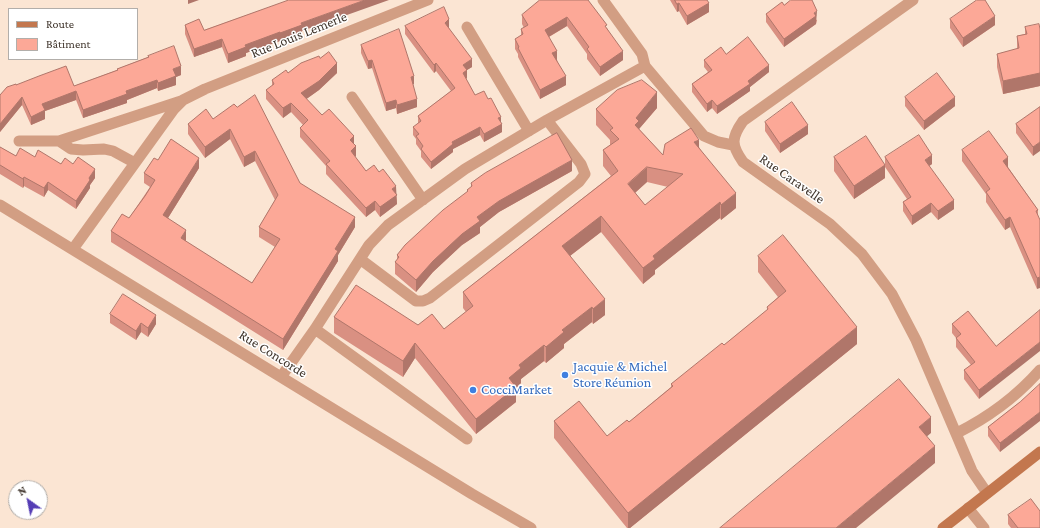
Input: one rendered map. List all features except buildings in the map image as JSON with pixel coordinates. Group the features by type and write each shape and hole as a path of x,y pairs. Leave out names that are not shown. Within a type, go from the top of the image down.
{"main road":[{"path":"943,528 1040,452"}],"street":[{"name":"Rue Louis Lemerle","path":"19,141 58,141 183,100 205,89 428,0"},
{"path":"603,0 642,54 645,66 704,136 718,142 733,145 735,133 743,121 913,0"},
{"path":"467,27 529,131"},
{"path":"281,377 315,329 369,245 388,225 465,169 547,120 645,66"},
{"path":"352,97 423,200"},
{"name":"Rue Louis Lemerle","path":"73,249 174,109 183,100"},
{"path":"360,259 416,301 423,301 430,298 579,182 582,178 584,174 581,164 547,120"},
{"name":"Rue Louis Lemerle","path":"58,141 71,149 104,149 113,151 135,163"},
{"name":"Rue Caravelle","path":"733,145 743,162 830,224 862,254 892,294 916,340 957,433 972,472 987,493"},
{"name":"Rue Concorde","path":"0,205 472,494 531,528"},
{"path":"315,329 468,439"},
{"path":"957,433 999,407 1030,381 1040,370"},
{"path":"968,508 984,528"}],"place":[{"name":"Jacquie & Michel Store Réunion","path":"565,375"},
{"name":"CocciMarket","path":"473,390"}]}
